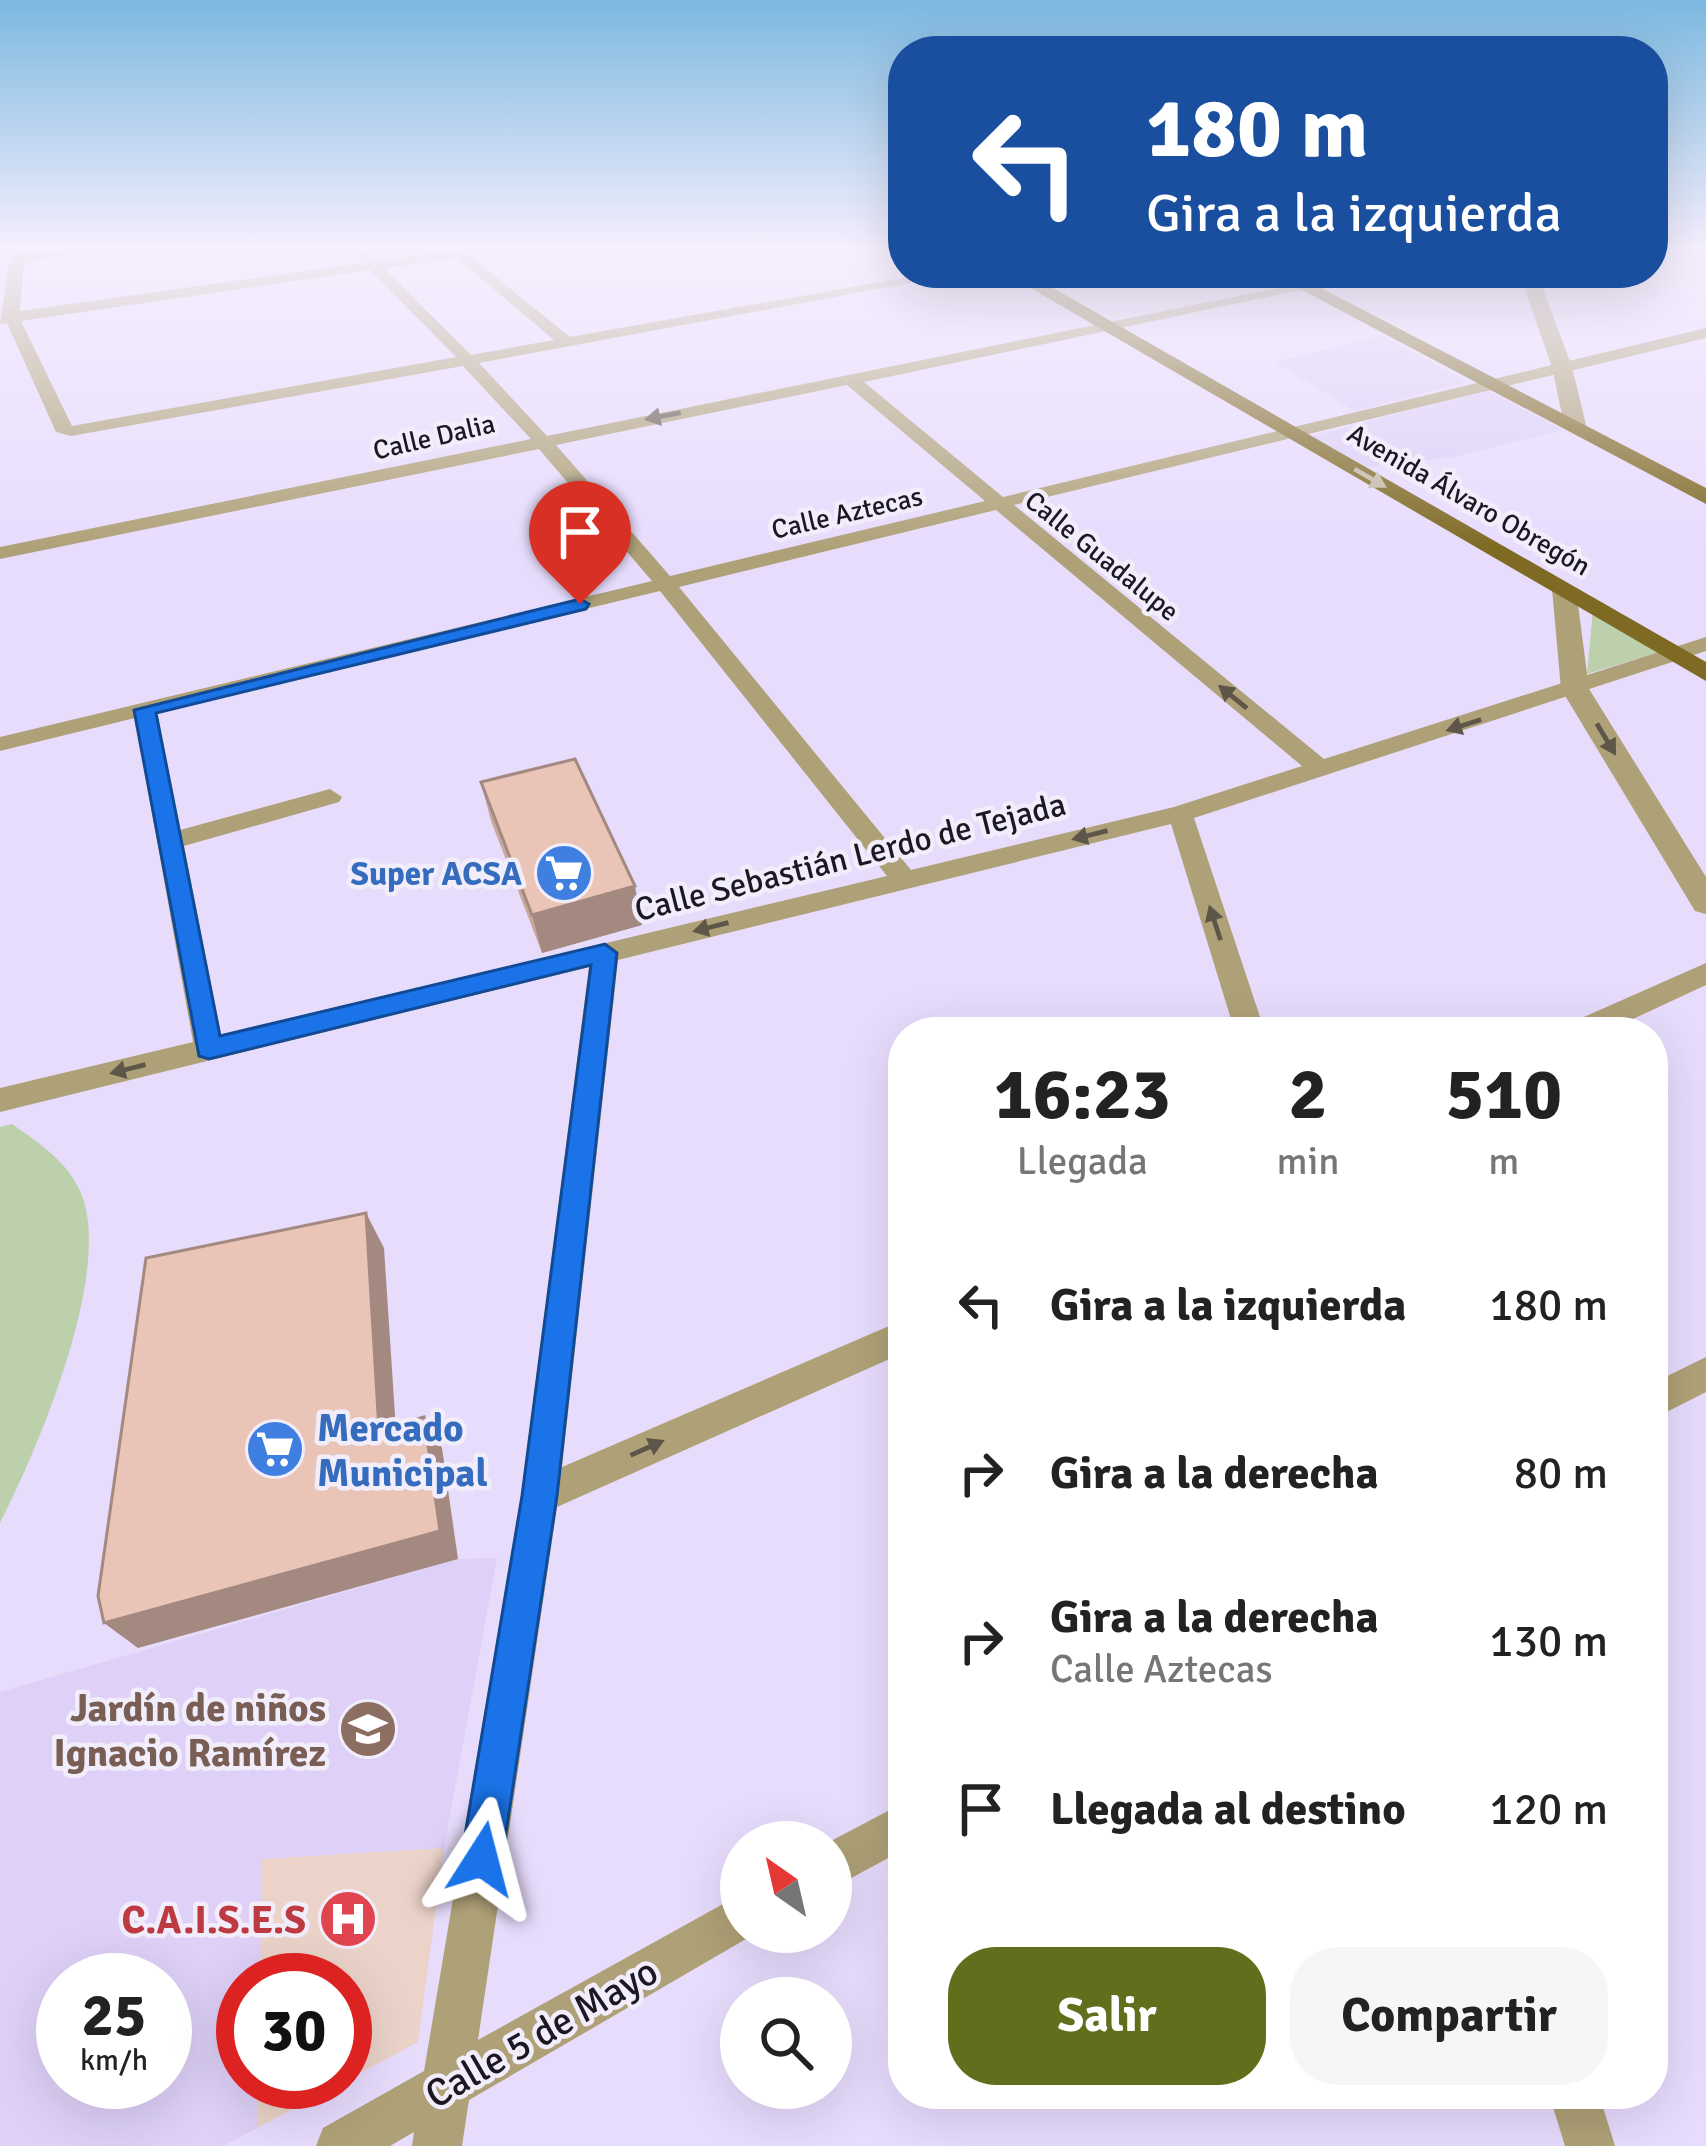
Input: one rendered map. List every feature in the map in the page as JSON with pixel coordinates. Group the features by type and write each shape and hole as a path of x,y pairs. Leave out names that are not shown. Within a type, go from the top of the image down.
{"main road":[{"name":"Avenida Álvaro Obregón","path":"1146,349 1706,673"},
{"path":"1424,349 1706,497"}],"street":[{"path":"22,349 62,428 71,431 526,349"},
{"path":"461,349 667,584 904,880"},
{"name":"Calle Dalia","path":"0,553 998,349"},
{"path":"1556,349 1576,429"},
{"name":"Calle Aztecas","path":"0,744 1635,349"},
{"name":"Calle Guadalupe","path":"850,379 1323,771"},
{"path":"1564,589 1575,688 1706,903"},
{"name":"Calle Sebastián Lerdo de Tejada","path":"0,1100 1180,814 1706,644"},
{"path":"145,710 209,1049"},
{"path":"170,841 330,797"},
{"path":"1180,814 1245,1017"},
{"path":"436,2146 540,1496 605,953"},
{"path":"1611,1017 1706,973"},
{"path":"540,1496 888,1343"},
{"path":"1668,1394 1706,1373"},
{"path":"852,1854 888,1834"},
{"name":"Calle 5 de Mayo","path":"341,2146 720,1929"},
{"path":"1579,2109 1590,2146"}],"shaded area":[{"path":"1328,349 1407,349 1468,382 1354,411 1275,362"},
{"path":"1488,391 1563,430 1453,457 1367,467 1311,436"},
{"path":"497,1558 444,1848 262,1859 261,1953 216,1953 216,2109 257,2109 257,2128 224,2146 0,2146 0,1692 458,1559"},
{"name":"C.A.I.S.E.S","path":"444,1848 418,2042 372,2067 372,1953 260,1953 262,1859"},
{"path":"257,2109 293,2109 257,2128"}],"green space":[{"path":"1593,610 1660,652 1587,674"},
{"path":"12,1124 70,1174 82,1196 89,1230 87,1270 66,1362 33,1453 0,1523 0,1127"}],"building":[{"name":"Super ACSA","path":"575,759 635,886 532,915 481,782"},
{"name":"Mercado Municipal","path":"366,1213 379,1430 424,1417 440,1531 104,1623 98,1596 146,1258"}],"place":[{"name":"Super ACSA","path":"564,873"},
{"name":"Mercado Municipal","path":"275,1449"},
{"name":"Jardín de niños Ignacio Ramírez","path":"368,1729"},
{"name":"C.A.I.S.E.S","path":"348,1919"}],"route":[{"path":"482,1859 540,1496 605,953 209,1049 145,710 580,604"}]}
